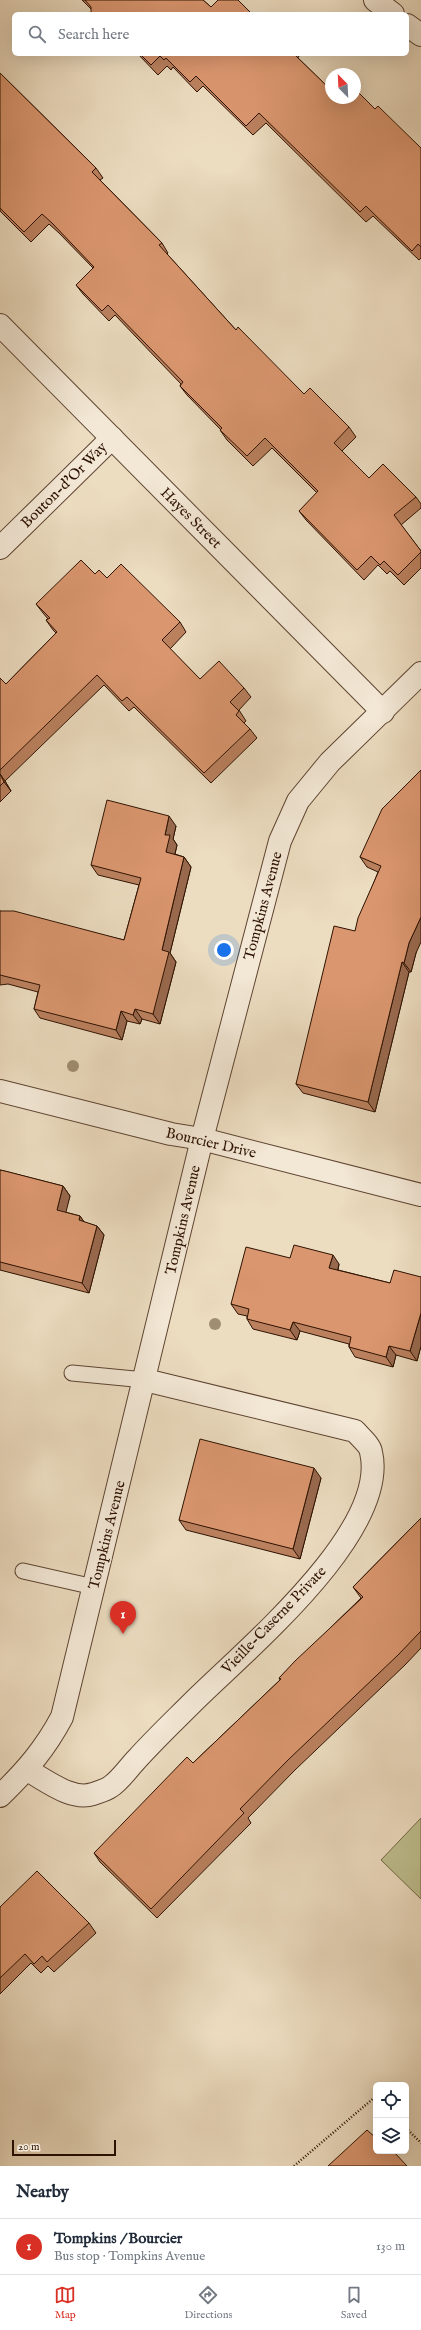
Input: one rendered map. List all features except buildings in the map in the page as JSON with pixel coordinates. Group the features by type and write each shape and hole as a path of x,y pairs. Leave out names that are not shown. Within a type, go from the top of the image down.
{"street":[{"path":"374,0 390,12"},
{"path":"409,26 421,35"},
{"name":"Hayes Street","path":"0,325 383,712"},
{"name":"Bouton-d'Or Way","path":"0,548 112,438"},
{"name":"Tompkins Avenue","path":"0,1796 27,1770 49,1741 62,1717 145,1380 202,1139 280,841 298,801 330,762 383,712 421,673"},
{"name":"Bourcier Drive","path":"0,1091 171,1134 202,1139 421,1195"},
{"name":"Vieille-Caserne Private","path":"27,1770 57,1787 76,1795 92,1795 110,1787 192,1703 292,1606 321,1574 342,1545 360,1513 372,1480 371,1451 355,1431 145,1380"}],"lane":[{"path":"72,1373 145,1380"},
{"path":"23,1570 94,1588"}],"path":[{"path":"294,2166 373,2099"},
{"path":"409,2131 421,2143"}],"green space":[{"path":"421,1818 421,1899 381,1860"}],"place":[{"name":"Tompkins / Bourcier","path":"123,1634"}]}
